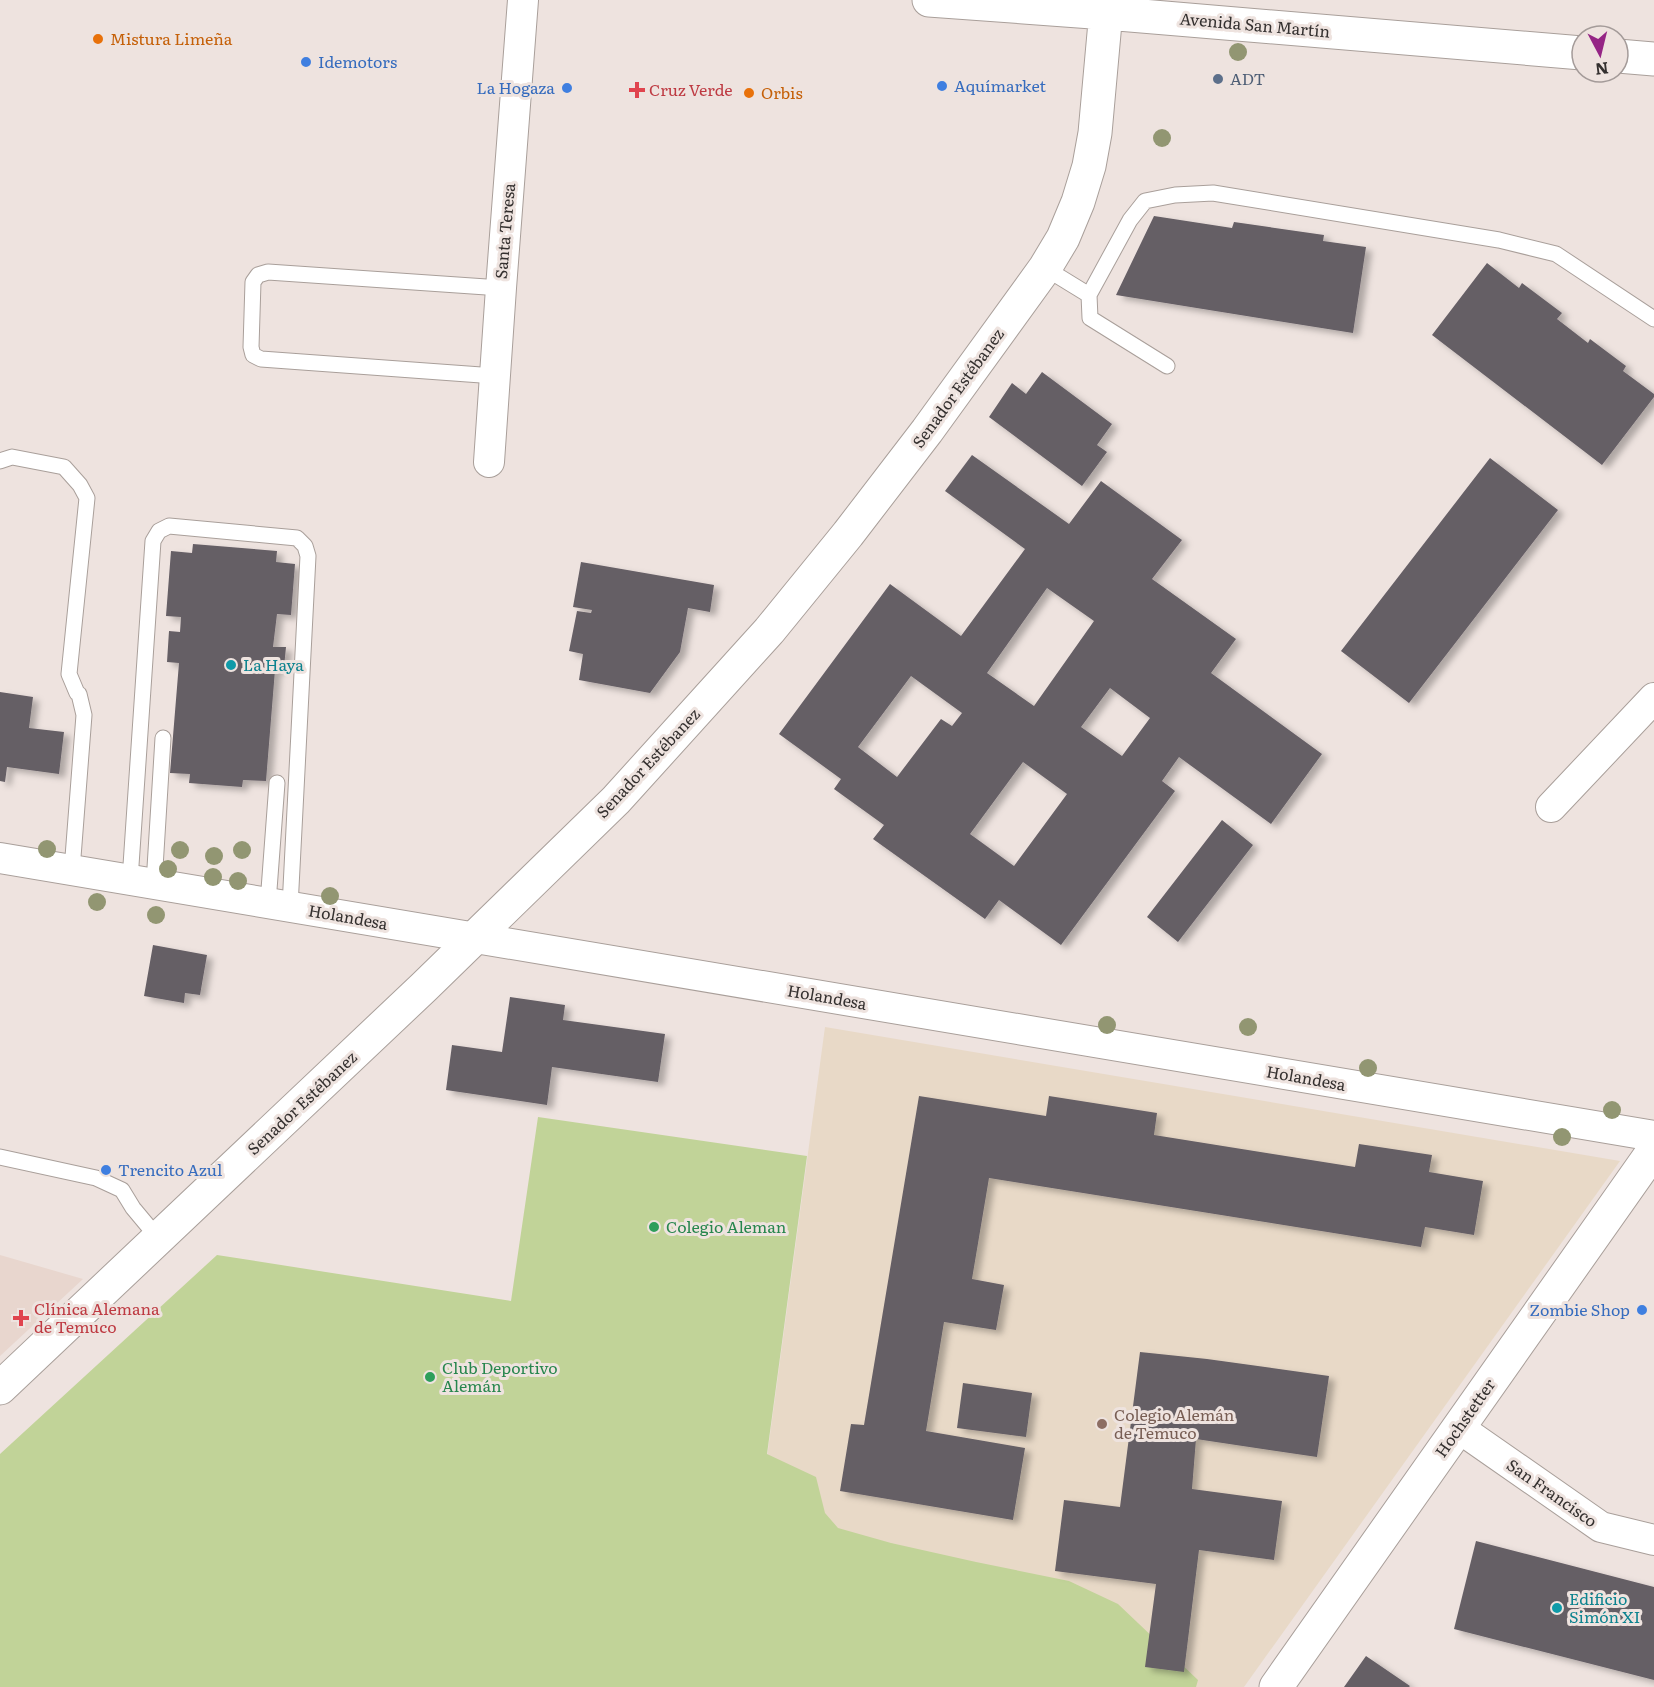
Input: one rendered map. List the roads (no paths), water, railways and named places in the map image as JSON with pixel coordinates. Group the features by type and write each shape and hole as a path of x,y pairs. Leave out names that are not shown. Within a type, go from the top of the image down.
{"main road":[{"name":"Avenida San Martín","path":"928,0 1107,6 1570,52"},
{"name":"Senador Estébanez","path":"0,1388 476,938 616,800 769,631 848,534 927,431 1045,267 1063,238 1078,202 1089,166 1095,133 1107,6"},
{"path":"1630,57 1654,59"},
{"name":"Hochstetter","path":"1276,1687 1654,1150"}],"street":[{"name":"Santa Teresa","path":"489,462 523,0"},
{"path":"1551,807 1654,698"},
{"name":"Holandesa","path":"0,858 1654,1136"},
{"name":"San Francisco","path":"1459,1428 1601,1527 1654,1540"}],"lane":[{"path":"1167,366 1090,318 1089,295 1130,220 1145,201 1175,195 1213,193 1499,240 1556,254 1654,319"},
{"path":"1045,267 1089,295"},
{"path":"495,376 261,359 252,355 251,347 253,282 258,274 268,272 501,288"},
{"path":"0,461 12,457 64,467 80,485 87,498 69,674 76,693 79,694 84,715 72,870"},
{"path":"142,882 153,541 159,531 169,526 297,538 304,546 308,556 279,905"},
{"path":"142,882 163,738"},
{"path":"277,783 279,905"},
{"path":"0,1157 96,1178 122,1190 133,1208 158,1238"}],"place":[{"name":"Mistura Limeña","path":"98,39"},
{"name":"Idemotors","path":"306,62"},
{"name":"ADT","path":"1218,79"},
{"name":"Aquímarket","path":"942,86"},
{"name":"La Hogaza","path":"567,88"},
{"name":"Cruz Verde","path":"637,90"},
{"name":"Orbis","path":"749,93"},
{"name":"La Haya","path":"231,665"},
{"name":"Trencito Azul","path":"106,1170"},
{"name":"Colegio Aleman","path":"654,1227"},
{"name":"Zombie Shop","path":"1642,1310"},
{"name":"Clínica Alemana de Temuco","path":"21,1318"},
{"name":"Club Deportivo Alemán","path":"430,1377"},
{"name":"Colegio Alemán de Temuco","path":"1102,1424"},
{"name":"Edificio Simón XI","path":"1557,1608"}]}
